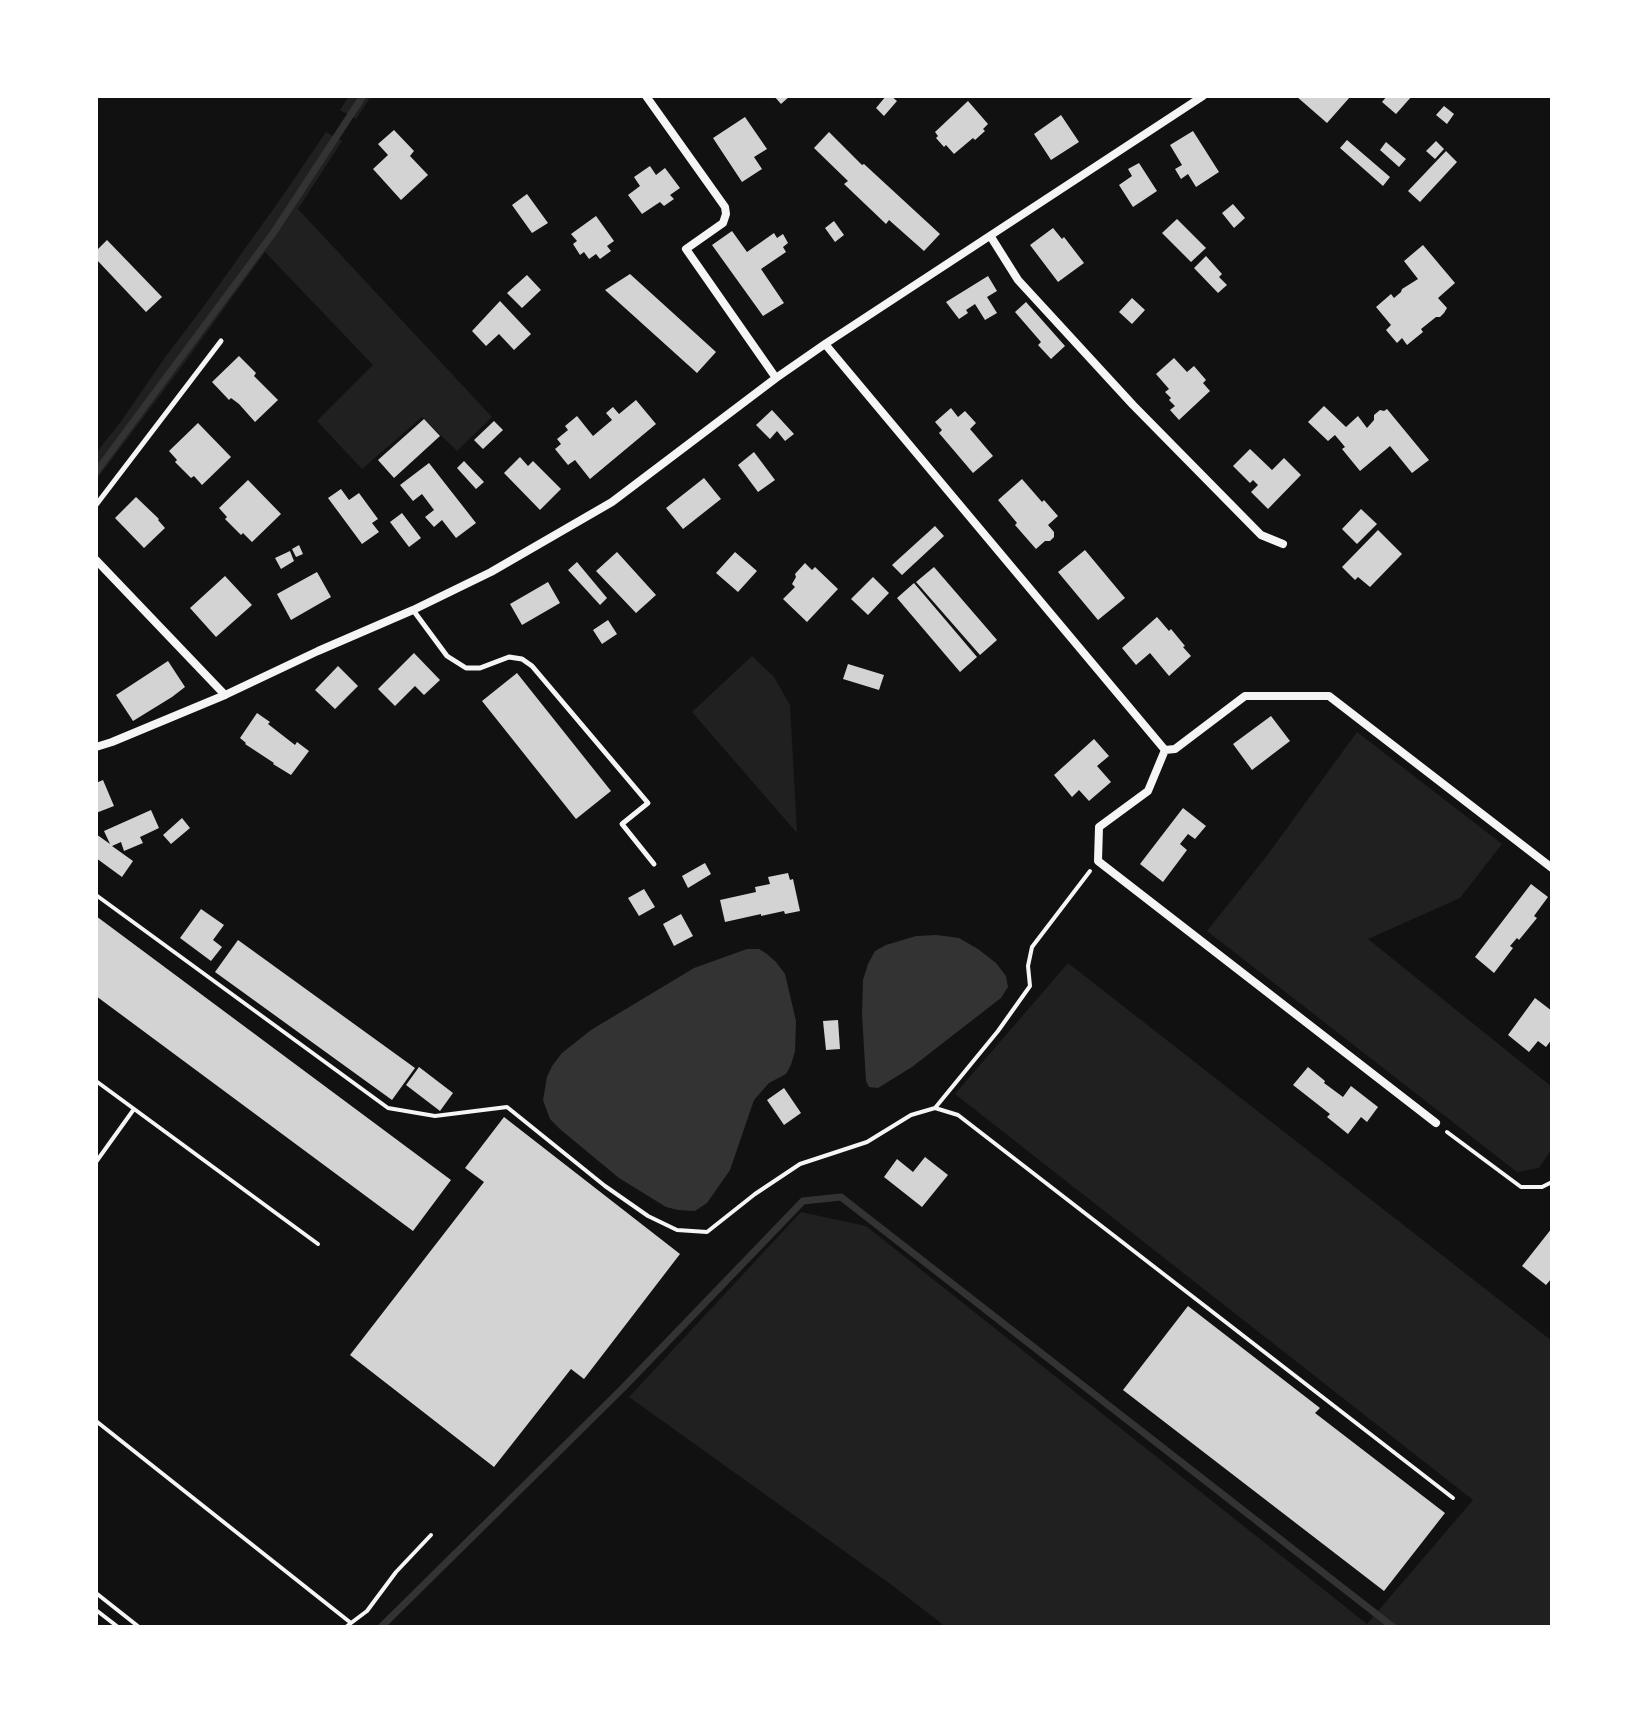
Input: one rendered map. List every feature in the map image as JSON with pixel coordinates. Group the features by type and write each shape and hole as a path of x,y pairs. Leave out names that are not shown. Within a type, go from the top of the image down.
{"street":[{"path":"646,96 725,207 723,223 686,249 776,378"},
{"path":"96,747 225,695 413,610 491,572 612,502 825,344 1203,96"},
{"path":"991,237 1018,280 1133,405 1261,535 1283,544"},
{"path":"825,344 1165,750"},
{"path":"96,560 225,695"},
{"path":"1165,750 1175,749 1245,696 1329,696 1552,868"},
{"path":"1165,750 1148,791 1099,827 1098,861 1436,1123"}],"lane":[{"path":"96,505 221,341"},
{"path":"413,610 447,656 466,668 480,668 509,657 522,659 532,666 648,803 622,824 654,864"}],"path":[{"path":"935,1108 1030,986 1028,966 1032,947 1098,861"},
{"path":"96,895 388,1108 435,1116 507,1107 605,1186 648,1216 677,1230 707,1232 800,1164 867,1142 911,1115 935,1108 958,1115 1453,1498"},
{"path":"96,1081 318,1244"},
{"path":"96,1162 134,1109"},
{"path":"1436,1123 1521,1187 1542,1187 1552,1182"},
{"path":"96,1421 348,1625 367,1611 396,1572 431,1535"},
{"path":"96,1593 139,1627"},
{"path":"96,1610 118,1627"}],"shaded area":[{"path":"349,96 371,96 356,119 340,110"},
{"path":"326,132 342,141 298,209 492,417 457,451 422,417 362,469 317,421 373,365 265,252 96,480 96,453"},
{"path":"752,656 774,677 790,705 797,833 692,712"},
{"path":"1357,732 1502,844 1460,898 1368,939 1552,1087 1552,1148 1539,1168 1517,1172 1207,931 1266,857"},
{"path":"916,936 959,938 978,949 996,963 1006,976 1008,987 1001,998 912,1067 878,1088 869,1087 866,1081 862,1014 863,980 868,964 875,951 886,945"},
{"path":"747,949 759,949 767,954 785,974 796,1021 791,1065 786,1074 769,1083 754,1100 730,1170 707,1203 695,1211 666,1207 619,1178 550,1119 543,1100 547,1077 562,1053 591,1030 694,968"},
{"path":"1068,963 1552,1341 1552,1627 946,1627 629,1397 801,1212 866,1226 1367,1624 1473,1500 955,1094"}],"building":[{"path":"774,96 790,96 781,104"},
{"path":"886,96 897,101 884,116 876,108"},
{"path":"1296,96 1348,96 1350,97 1327,123"},
{"path":"1387,96 1412,96 1396,114 1382,102"},
{"path":"968,101 988,124 975,140 973,138 954,154 936,138 935,132"},
{"path":"1444,106 1454,114 1447,124 1436,115"},
{"path":"1061,115 1079,142 1051,160 1034,134"},
{"path":"745,117 767,149 754,157 762,169 742,182 713,138"},
{"path":"394,130 414,151 410,156 428,175 401,200 373,169 388,155 378,144"},
{"path":"1193,131 1219,172 1196,187 1188,174 1181,179 1175,169 1182,165 1170,145"},
{"path":"829,132 940,234 924,251 889,220 886,224 844,184 848,181 814,148"},
{"path":"1347,140 1390,177 1383,186 1340,148"},
{"path":"1436,141 1444,149 1435,159 1426,151"},
{"path":"1386,142 1406,159 1399,167 1380,150"},
{"path":"1446,151 1457,162 1420,202 1408,191"},
{"path":"1139,163 1157,191 1133,207 1119,185 1132,176 1128,169"},
{"path":"650,166 656,175 665,168 680,188 670,195 674,199 664,206 660,202 642,214 628,195 640,186 634,177"},
{"path":"527,194 548,223 532,233 512,205"},
{"path":"1233,204 1245,218 1234,228 1222,213"},
{"path":"596,216 614,241 607,246 611,251 600,259 596,254 589,259 584,252 580,255 573,244 577,241 571,234"},
{"path":"1177,219 1206,248 1191,262 1162,233"},
{"path":"834,221 844,235 835,242 825,228"},
{"path":"1053,228 1084,263 1058,282 1030,245"},
{"path":"732,231 747,252 774,233 777,238 783,234 788,243 783,247 786,252 761,269 784,303 763,316 712,245"},
{"path":"107,240 162,297 146,312 96,259 96,251"},
{"path":"1423,245 1455,283 1438,298 1447,308 1444,313 1421,329 1423,332 1407,345 1402,338 1397,343 1386,330 1391,325 1376,307 1391,294 1394,298 1418,279 1404,261"},
{"path":"1206,256 1222,274 1219,277 1227,285 1218,293 1194,268"},
{"path":"630,274 716,352 697,373 605,290"},
{"path":"527,275 541,290 522,308 507,293"},
{"path":"988,276 997,291 987,297 997,313 985,320 975,304 959,319 946,302"},
{"path":"1132,298 1145,310 1132,324 1119,312"},
{"path":"500,301 531,334 514,350 499,334 486,346 472,331"},
{"path":"1026,302 1065,346 1051,359 1015,312"},
{"path":"239,356 278,400 255,422 212,382"},
{"path":"1174,358 1187,372 1194,366 1206,380 1203,383 1210,391 1179,420 1170,410 1175,406 1165,392 1169,389 1156,374"},
{"path":"636,400 656,424 590,479 575,460 568,465 555,449 561,444 557,439 568,430 565,426 577,416 593,436 612,420 606,413 613,407 619,414"},
{"path":"1324,406 1346,427 1358,416 1367,428 1374,415 1387,409 1429,460 1412,473 1390,446 1360,471 1335,435 1328,441 1308,422"},
{"path":"951,408 958,417 965,411 976,423 970,429 993,456 973,473 939,433 942,430 935,422"},
{"path":"772,410 794,434 785,441 777,431 770,439 756,425"},
{"path":"424,419 440,436 394,478 378,460"},
{"path":"494,421 503,430 483,449 474,440"},
{"path":"198,423 231,457 202,485 175,462 177,460 169,451"},
{"path":"1250,449 1272,470 1284,458 1301,475 1268,509 1251,492 1258,485 1253,480 1250,483 1233,466"},
{"path":"754,452 775,480 758,492 738,465"},
{"path":"520,457 528,466 533,461 561,489 540,510 504,473"},
{"path":"464,461 484,482 476,489 457,468"},
{"path":"429,463 476,523 456,538 442,520 434,527 425,517 434,510 422,494 413,501 400,485"},
{"path":"704,478 721,499 683,529 666,508"},
{"path":"1022,479 1058,516 1048,525 1054,537 1036,549 998,500"},
{"path":"248,480 281,514 252,542 225,519 227,517 219,508"},
{"path":"341,489 349,500 359,493 378,519 372,523 379,532 362,544 328,498"},
{"path":"136,497 165,528 144,548 115,518"},
{"path":"1361,509 1377,524 1357,544 1342,529"},
{"path":"402,513 421,538 409,547 390,522"},
{"path":"935,526 944,536 902,575 892,565"},
{"path":"1378,530 1402,554 1370,587 1358,577 1355,580 1342,567"},
{"path":"299,545 303,554 296,557 292,549"},
{"path":"1085,550 1125,598 1098,620 1058,572"},
{"path":"290,551 294,561 281,569 275,558"},
{"path":"617,552 656,595 636,613 596,571"},
{"path":"735,552 757,571 738,592 716,573"},
{"path":"577,562 607,598 600,605 568,570"},
{"path":"805,563 812,570 815,567 838,589 807,622 783,599 795,587 792,584 795,574"},
{"path":"934,567 997,640 980,655 916,582"},
{"path":"317,572 331,597 291,620 277,594"},
{"path":"225,576 252,605 216,637 190,608"},
{"path":"873,577 889,593 868,615 851,599"},
{"path":"548,582 560,603 522,625 510,604"},
{"path":"914,583 977,657 960,672 897,598"},
{"path":"1157,617 1169,631 1171,629 1191,656 1169,676 1150,653 1136,665 1122,648"},
{"path":"608,620 617,634 602,644 593,630"},
{"path":"414,653 440,680 424,695 415,686 395,706 378,689"},
{"path":"168,661 185,687 133,721 116,695"},
{"path":"848,664 884,675 879,690 843,679"},
{"path":"338,666 358,686 335,709 315,690"},
{"path":"517,673 611,791 576,819 482,701"},
{"path":"257,713 295,745 297,742 309,751 291,775 240,738"},
{"path":"1271,716 1290,741 1252,770 1233,744"},
{"path":"1094,739 1109,756 1097,766 1111,782 1089,801 1079,790 1072,797 1054,775"},
{"path":"103,780 114,806 96,813 96,783"},
{"path":"1183,808 1206,826 1195,839 1188,834 1180,844 1187,850 1163,882 1140,864"},
{"path":"151,810 159,828 140,837 143,843 124,851 121,842 112,846 133,861 122,877 96,858 96,834 110,844 104,831"},
{"path":"182,818 190,828 171,844 163,835"},
{"path":"705,863 711,874 688,888 682,876"},
{"path":"788,873 790,880 793,879 800,911 761,914 725,922 720,900 756,892 755,887 770,884 768,877"},
{"path":"1531,884 1548,897 1534,916 1537,918 1510,946 1513,948 1494,973 1475,957"},
{"path":"644,889 655,907 639,916 628,898"},
{"path":"201,909 224,925 213,940 222,947 211,961 180,938"},
{"path":"681,914 693,936 674,946 663,924"},
{"path":"96,916 451,1180 413,1231 96,996"},
{"path":"238,940 415,1068 392,1100 215,972"},
{"path":"1535,998 1552,1011 1552,1039 1546,1047 1538,1041 1529,1052 1508,1035"},
{"path":"838,1020 840,1049 826,1050 823,1021"},
{"path":"419,1067 453,1093 440,1111 406,1085"},
{"path":"1308,1067 1343,1097 1351,1086 1378,1107 1367,1122 1361,1117 1348,1134 1327,1117 1330,1114 1293,1085"},
{"path":"784,1088 801,1113 784,1125 767,1100"},
{"path":"504,1117 680,1254 584,1379 571,1369 494,1467 350,1355 484,1182 465,1168"},
{"path":"925,1157 948,1175 922,1207 884,1177 897,1159 913,1172"},
{"path":"1552,1228 1552,1278 1546,1285 1522,1266"},
{"path":"1188,1306 1320,1408 1315,1413 1445,1513 1384,1591 1123,1390"}],"waterway":[{"path":"96,472 274,232 363,96"},
{"path":"381,1627 622,1389 803,1201 841,1197 1393,1627"}]}
